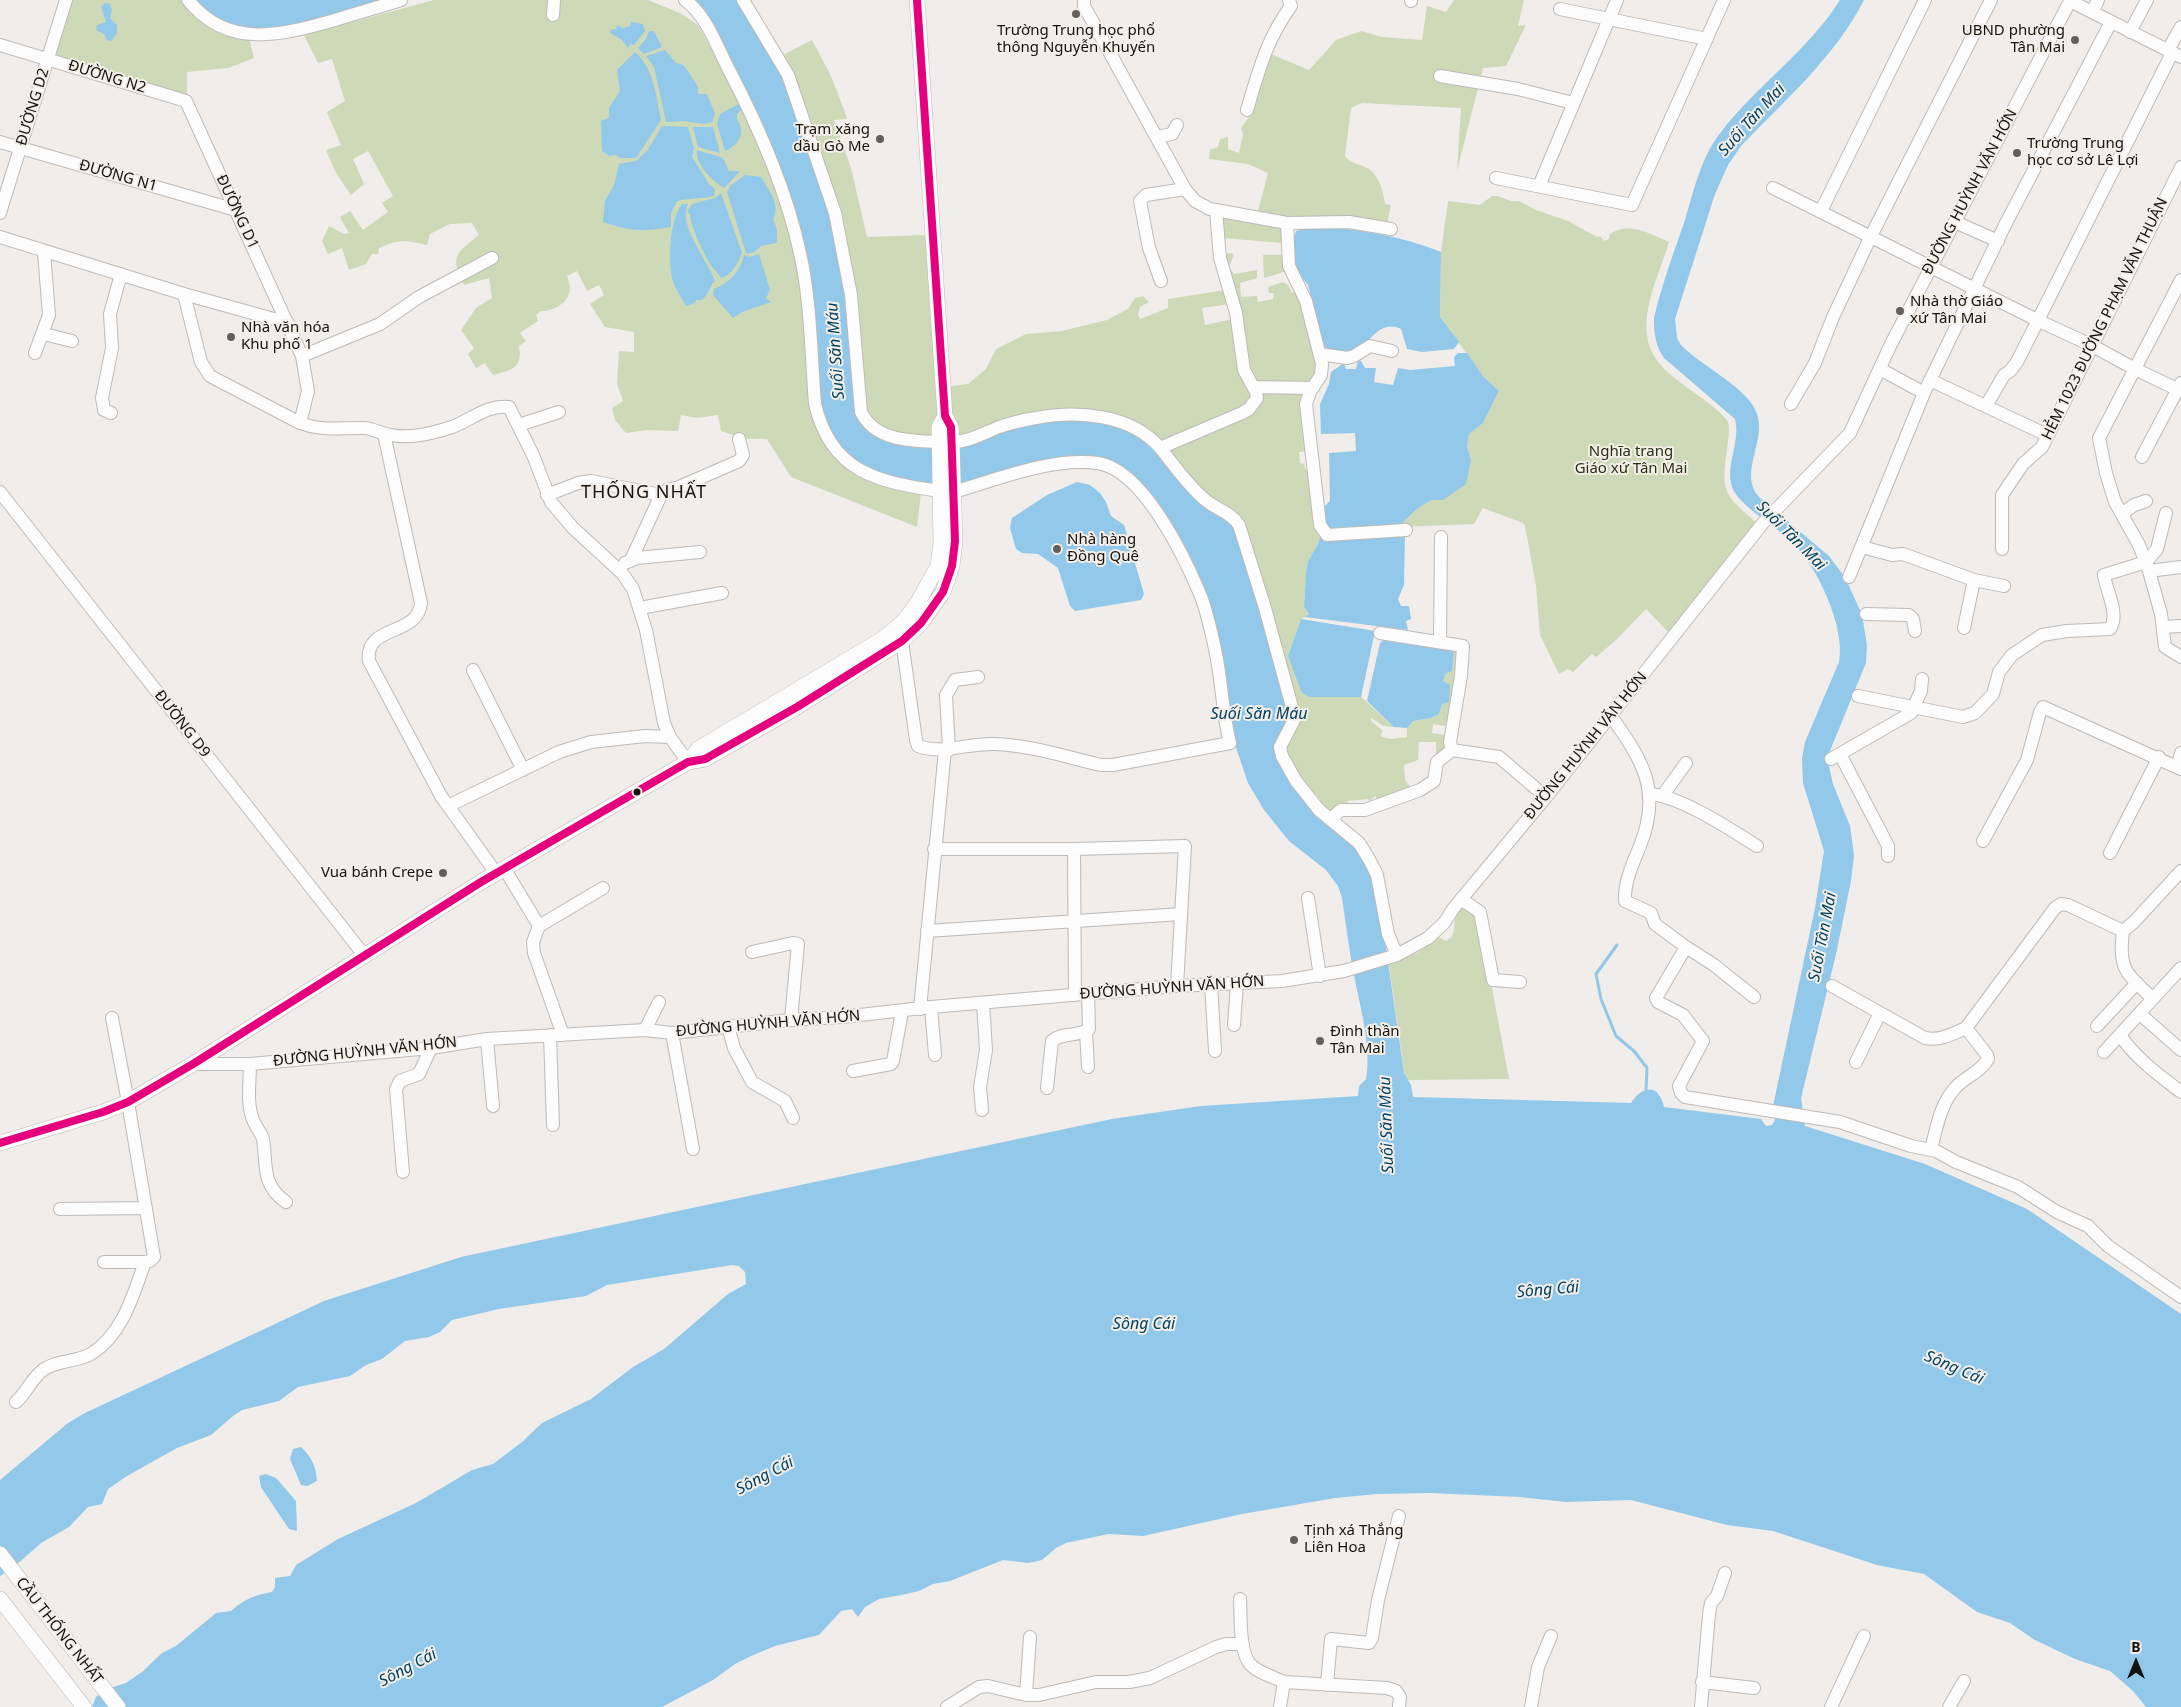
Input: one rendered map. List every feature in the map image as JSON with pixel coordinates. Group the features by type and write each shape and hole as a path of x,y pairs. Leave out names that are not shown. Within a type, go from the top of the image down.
{"main road":[{"path":"688,762 698,749 884,638 904,621 926,591 938,566 947,491 946,442 939,427 945,416 917,0"},
{"path":"0,1143 103,1112 128,1102 193,1064 500,870 688,762 705,759 797,708 902,641 921,623 936,604 943,592 952,566 955,540 947,491"},
{"name":"CẦU THỐNG NHẤT","path":"0,1554 118,1707"},
{"name":"CẦU THỐNG NHẤT","path":"0,1599 84,1707"}],"street":[{"name":"ĐƯỜNG D2","path":"0,213 66,0"},
{"path":"188,0 195,9 216,25 242,34 270,36 306,28 401,0"},
{"path":"553,15 554,0"},
{"path":"685,0 697,11 741,92 775,169 801,254 815,404 818,419 829,443 848,461 880,480 947,491 1049,465 1067,463 1100,463 1128,478 1160,518 1182,556 1200,595 1215,651 1230,743 1113,766 1100,765 1011,745 992,744 947,750 926,749 918,746 902,641"},
{"path":"743,0 788,75 829,192 849,281 861,412 868,425 878,432 901,439 946,442 978,436 999,427 1022,421 1077,414 1094,415 1125,424 1160,448 1202,497 1234,518 1239,525 1265,608 1295,718 1280,747 1282,756 1296,781 1319,810 1359,843 1369,859 1377,874 1388,934 1397,955"},
{"path":"1084,0 1084,6 1185,189 1199,205 1287,223 1349,222 1391,229"},
{"path":"1247,110 1261,60 1270,38 1291,6 1289,0"},
{"path":"1539,186 1617,0"},
{"path":"1496,178 1632,205 1724,0"},
{"path":"1821,211 1925,0"},
{"path":"1791,404 1815,363 1833,317 1871,236 1991,0"},
{"path":"2092,12 2098,0"},
{"path":"2130,32 2146,0"},
{"name":"ĐƯỜNG HUỲNH VĂN HỚN","path":"193,1064 250,1064 431,1048 487,1038 645,1030 672,1033 728,1026 902,1012 926,1008 1088,993 1176,986 1282,981 1344,971 1397,955 1428,938 1444,923 1461,899 1546,797 1763,523 1850,433 1931,266 2069,1 2174,53"},
{"path":"1560,9 1707,38"},
{"path":"1850,577 1885,486 1930,380 1998,241 2111,22"},
{"path":"1986,406 2004,375 2010,372 2017,362 2174,53 2181,27"},
{"name":"ĐƯỜNG N2","path":"0,45 186,101"},
{"path":"1440,76 1518,89 1573,103"},
{"name":"ĐƯỜNG D1","path":"186,101 302,356 308,391 300,422"},
{"path":"1157,136 1172,134 1176,125"},
{"name":"ĐƯỜNG N1","path":"0,142 236,210"},
{"name":"HẺM 1023 ĐƯỜNG PHẠM VĂN THUẬN","path":"2002,549 2002,495 2023,464 2042,447 2181,167"},
{"path":"1773,188 2037,320 2092,345 2135,369 2180,388 2142,458"},
{"path":"1161,281 1147,241 1140,200 1146,196 1185,189"},
{"path":"1160,448 1249,408 1257,398 1244,370 1236,313 1220,258 1216,210"},
{"path":"1955,222 1998,241"},
{"path":"1287,223 1289,266 1306,301 1322,369 1307,398 1306,414 1321,528 1327,535 1406,530"},
{"path":"0,237 184,294 288,323"},
{"path":"36,353 44,334 50,305 44,252"},
{"path":"302,356 372,328 419,297 492,258"},
{"path":"111,413 104,410 102,398 112,348 110,314 121,274"},
{"path":"2181,280 2099,438 2110,486 2148,566 2163,627 2165,647 2181,657"},
{"path":"184,294 201,362 210,376 300,422 321,429 363,428 384,434 401,436 453,427 490,409 501,406 510,407 547,495 573,528 616,567 633,589 640,608 664,723 670,737 688,762"},
{"path":"44,334 72,341"},
{"path":"1320,354 1347,358 1370,346 1392,351"},
{"path":"1880,369 1924,393"},
{"path":"1930,380 2047,435"},
{"path":"1253,387 1313,388"},
{"path":"519,425 559,412"},
{"path":"384,434 421,603 419,612 413,620 373,642 368,651 369,662 441,796 500,870 540,926"},
{"path":"631,560 661,495 667,490 679,487 739,461 743,455 739,439"},
{"path":"547,495 578,483 591,481 661,495"},
{"name":"ĐƯỜNG D9","path":"0,492 364,955"},
{"path":"2122,514 2134,505 2146,501"},
{"path":"2148,566 2156,549 2166,513"},
{"path":"1440,642 1441,537"},
{"path":"1862,547 1892,555 1903,554 1974,580 2004,586"},
{"path":"616,567 631,560 700,552"},
{"path":"1858,696 1969,716 1993,694 1999,672 2012,655 2042,635 2067,631 2110,629 2113,613 2104,575 2148,566 2181,567"},
{"path":"1964,628 1974,580"},
{"path":"640,608 722,594"},
{"path":"1866,614 1909,615 1913,619 1915,631"},
{"path":"2163,627 2181,626"},
{"path":"1380,633 1463,646 1464,650 1450,742 1452,750"},
{"path":"473,670 523,770"},
{"path":"935,1055 926,1008 927,931 934,849 947,750 946,707 948,691 954,680 978,677"},
{"path":"1888,856 1888,846 1836,757 1911,713 1921,691 1922,679"},
{"path":"1984,841 2027,760 2043,707 2159,757 2179,768 2181,753"},
{"path":"1611,716 1634,748 1647,779 1650,794 1647,826 1630,870 1625,901 1651,913 1656,924 1714,965 1754,997"},
{"path":"448,806 559,752 592,742 645,736 670,737"},
{"path":"1331,820 1341,810 1365,810 1424,788 1434,781 1437,762 1452,750 1499,757 1546,797"},
{"path":"2110,852 2159,757"},
{"path":"1663,795 1686,763"},
{"path":"1650,794 1663,795 1724,825 1757,846"},
{"path":"934,849 1074,849 1186,846 1176,986"},
{"path":"1074,849 1075,995"},
{"path":"2153,999 2123,968 2120,951 2123,931 2134,922 2181,871"},
{"path":"553,1125 556,1035 534,953 533,942 540,926 603,888"},
{"path":"1308,898 1320,976"},
{"path":"1461,899 1480,912 1494,980 1520,982"},
{"path":"1832,986 1925,1038 1935,1040 1966,1028 2055,908 2061,904 2123,931"},
{"path":"927,931 1181,914"},
{"path":"752,952 792,943 798,944 791,1020"},
{"path":"1686,947 1656,998 1658,1002 1683,1015 1703,1041 1679,1086 1679,1090 1685,1096 1692,1099 1840,1122 1912,1146 1931,1149 1956,1162 2018,1187 2057,1212 2088,1226 2108,1246 2181,1297"},
{"path":"2104,1052 2180,971"},
{"path":"2097,1026 2136,983"},
{"path":"1211,984 1215,1051"},
{"path":"1234,1025 1237,984"},
{"path":"1088,993 1090,1025 1086,1032 1088,1067"},
{"path":"645,1030 658,1002"},
{"path":"982,1003 986,1050 980,1087 982,1110"},
{"path":"853,1071 891,1064 902,1012"},
{"path":"1856,1062 1880,1013"},
{"path":"2140,1014 2181,1050"},
{"path":"104,1262 145,1262 150,1261 154,1257 112,1018"},
{"path":"728,1026 734,1048 752,1082 785,1101 793,1118"},
{"path":"1931,1149 1941,1112 1948,1097 1956,1086 1982,1067 1988,1059 1988,1056 1966,1028"},
{"path":"1047,1088 1052,1041 1061,1036 1086,1032"},
{"path":"672,1033 693,1149"},
{"path":"2120,1035 2130,1049 2146,1065 2181,1092"},
{"path":"487,1038 493,1106"},
{"path":"403,1172 396,1089 400,1081 419,1074 431,1048"},
{"path":"250,1064 251,1109 254,1122 260,1130 262,1138 266,1177 273,1190 286,1202"},
{"path":"60,1209 146,1208"},
{"path":"16,1402 27,1392 35,1377 45,1368 90,1354 115,1330 130,1306 145,1262"},
{"path":"1327,1685 1331,1640 1369,1643 1372,1638 1378,1600 1399,1516"},
{"path":"1701,1707 1711,1603 1717,1596 1725,1573"},
{"path":"1240,1599 1243,1644 1251,1665 1284,1682 1387,1688 1396,1691 1400,1697 1399,1707"},
{"path":"1531,1707 1538,1667 1551,1636"},
{"path":"1831,1707 1864,1636"},
{"path":"1026,1695 1030,1637"},
{"path":"947,1707 979,1687 988,1686 1026,1695 1053,1693 1096,1682 1129,1682 1150,1678 1216,1647 1226,1644 1243,1644"},
{"path":"1949,1707 1964,1681"},
{"path":"1280,1707 1284,1682"},
{"path":"1702,1682 1754,1688"}],"green space":[{"path":"69,0 182,0 249,38 254,58 228,68 187,72 187,99 51,58"},
{"path":"434,0 648,0 680,13 698,25 734,89 783,203 796,258 804,313 812,411 819,434 834,457 845,466 921,493 917,527 791,477 767,439 746,439 721,431 718,415 698,418 681,415 678,431 647,430 626,433 615,420 612,408 623,401 617,384 619,351 634,352 634,332 605,327 590,304 604,295 599,285 587,291 577,271 567,276 570,288 564,302 551,310 541,311 536,315 538,321 520,333 526,341 519,346 518,364 511,369 493,375 485,363 476,368 468,354 474,348 461,330 476,308 492,298 489,278 464,285 457,268 457,256 479,235 472,223 450,224 430,234 427,245 403,241 386,245 379,248 378,254 372,254 366,264 349,270 342,248 328,254 322,241 329,226 344,234 349,233 340,217 350,211 363,230 388,212 382,203 393,196 368,151 353,159 364,184 351,195 336,173 326,150 341,145 327,112 345,101 332,59 318,63 304,35"},
{"path":"1454,0 1524,0 1518,26 1526,25 1506,66 1483,68 1457,171 1461,108 1362,103 1351,108 1345,156 1352,162 1362,165 1374,173 1381,188 1385,204 1391,205 1387,225 1287,219 1257,215 1268,173 1248,164 1209,159 1210,150 1218,147 1220,139 1228,137 1228,149 1239,153 1243,134 1241,128 1249,117 1268,53 1309,70 1336,40 1361,31 1382,37 1422,40 1427,6 1446,12"},
{"path":"812,40 831,76 846,115 847,119 834,120 851,168 867,237 926,235 941,412 935,438 886,431 868,418 781,56"},
{"name":"Nghĩa trang Giáo xứ Tân Mai","path":"1492,196 1519,201 1536,210 1568,221 1597,237 1600,236 1604,241 1609,239 1610,234 1617,230 1632,229 1640,230 1669,242 1650,299 1646,329 1648,343 1654,356 1664,368 1713,407 1728,422 1729,436 1724,476 1725,485 1732,500 1758,524 1671,635 1646,609 1616,640 1596,657 1592,654 1573,672 1568,669 1559,674 1540,635 1536,586 1523,523 1483,508 1474,524 1398,527 1417,509 1431,500 1471,460 1467,446 1469,434 1483,423 1499,391 1483,376 1440,317 1441,252 1448,201 1480,205"},
{"path":"1220,215 1283,226 1283,243 1221,238"},
{"path":"1232,253 1234,255 1229,267 1234,274 1257,270 1257,278 1240,283 1241,297 1257,296 1258,302 1273,299 1274,293 1269,293 1268,287 1283,282 1288,285 1292,293 1299,291 1319,367 1311,384 1255,383 1252,378 1223,254"},
{"path":"1263,255 1284,255 1287,271 1264,278"},
{"path":"1226,290 1230,304 1202,308 1205,325 1233,319 1248,385 1306,391 1307,451 1299,452 1300,463 1304,464 1305,469 1309,469 1321,534 1318,544 1308,561 1306,572 1304,607 1309,615 1301,619 1288,656 1310,697 1361,697 1394,727 1384,726 1371,718 1371,721 1383,731 1380,736 1390,739 1407,737 1407,728 1413,721 1431,718 1439,714 1442,704 1443,681 1454,651 1447,650 1448,647 1460,653 1446,726 1433,724 1432,733 1445,735 1445,748 1436,757 1436,742 1419,742 1418,760 1404,765 1405,780 1411,788 1377,802 1376,796 1369,801 1368,799 1347,801 1351,808 1330,816 1318,804 1321,801 1315,793 1313,796 1286,755 1211,500 1160,443 958,438 945,387 968,384 986,369 996,349 1026,334 1062,331 1107,320 1128,309 1135,298 1143,296 1149,302 1140,307 1138,314 1140,319 1168,308 1168,299"},
{"path":"1465,905 1478,913 1509,1079 1407,1080 1404,1071 1389,965 1417,953 1439,937 1445,941 1449,939 1453,933 1456,915"}],"water":[{"path":"192,0 387,0 326,19 280,28 257,30 237,28 219,22 208,15"},
{"name":"Sông Cái","path":"691,0 739,0 784,77 826,196 845,280 857,413 914,445 1069,418 1108,422 1140,437 1236,527 1291,718 1278,757 1359,848 1373,876 1384,934 1404,1073 1411,1085 1413,1097 1631,1103 1645,1090 1650,1090 1658,1094 1662,1099 1664,1107 1761,1119 1766,1126 1772,1125 1775,1120 1773,1106 1815,908 1824,851 1803,783 1802,758 1805,742 1839,662 1838,632 1827,598 1801,552 1785,535 1758,516 1742,501 1732,487 1730,470 1736,436 1735,419 1664,358 1656,339 1654,318 1664,280 1699,174 1714,142 1735,115 1813,36 1840,0 1864,0 1852,21 1824,59 1792,95 1741,146 1728,165 1715,194 1675,319 1677,338 1681,345 1735,386 1752,404 1757,414 1759,425 1751,479 1754,489 1760,498 1829,556 1846,579 1862,615 1867,645 1866,663 1827,758 1833,784 1850,826 1854,855 1851,881 1836,954 1801,1098 1805,1126 1925,1164 2027,1209 2181,1314 2181,1707 2146,1707 2133,1691 2110,1671 2075,1659 2035,1640 2010,1623 1977,1612 1924,1574 1877,1565 1773,1531 1727,1525 1631,1500 1566,1502 1520,1497 1430,1493 1377,1494 1335,1498 1242,1514 1143,1536 1108,1534 1066,1543 1056,1548 1042,1560 1028,1563 1003,1560 950,1581 933,1584 919,1591 879,1599 865,1607 858,1617 852,1609 841,1611 819,1635 775,1646 751,1656 735,1664 713,1680 662,1707 92,1707 96,1697 110,1688 126,1683 142,1672 162,1653 176,1646 216,1613 231,1611 240,1603 250,1598 272,1592 275,1587 275,1578 290,1576 296,1565 338,1539 416,1503 472,1470 493,1464 522,1442 542,1423 591,1399 633,1367 664,1349 728,1294 746,1284 745,1272 739,1266 732,1265 607,1285 586,1296 499,1309 452,1320 440,1332 429,1337 405,1341 382,1359 366,1365 350,1376 298,1387 279,1401 242,1410 211,1435 177,1448 108,1489 102,1504 88,1507 69,1527 41,1543 15,1566 0,1576 0,1480 68,1423 85,1413 324,1301 461,1257 1112,1119 1201,1106 1358,1096 1359,1086 1366,1079 1366,1040 1342,898 1338,886 1326,870 1289,841 1264,810 1248,783 1231,733 1220,651 1164,516 1101,460 957,488 881,476 846,455 822,418 790,202"},
{"path":"105,3 110,4 112,10 110,18 117,25 117,33 111,41 107,40 104,34 96,30 97,25 106,22 101,7"},
{"path":"631,22 643,24 645,31 634,45 630,44 628,48 622,40 610,33 611,30 616,29 617,25 623,28 630,26"},
{"path":"649,31 654,31 662,47 644,54 638,48 646,39"},
{"path":"665,50 676,63 683,65 688,71 698,87 698,94 707,94 715,114 712,122 704,124 683,121 666,122 654,67 646,56"},
{"path":"635,52 650,74 656,92 661,120 636,158 620,158 616,155 609,156 602,151 601,121 609,118 609,108 620,91 617,70"},
{"path":"739,104 743,108 737,114 737,120 741,129 740,138 734,146 725,151 717,124 720,114"},
{"path":"662,126 688,127 694,148 692,157 709,184 715,189 714,196 677,201 671,213 671,227 636,230 603,222 605,201 614,185 619,164 636,161 647,151"},
{"path":"693,127 713,127 720,153 698,147"},
{"path":"697,150 723,158 729,171 740,171 724,188 710,177 702,167 697,156"},
{"path":"745,175 761,177 770,192 776,208 773,219 777,229 777,242 762,246 749,253 746,253 727,192 730,186"},
{"path":"721,193 742,253 732,271 721,278 710,264 694,231 690,214 687,212 692,204 715,198"},
{"path":"682,204 688,204 686,212 690,232 715,281 702,300 696,300 695,303 686,306 673,281 670,260 671,239 675,219"},
{"path":"1314,227 1379,234 1410,241 1441,252 1440,317 1459,342 1454,349 1422,352 1407,349 1401,329 1387,327 1381,329 1356,350 1346,352 1327,351 1323,343 1308,285 1297,272 1293,260 1293,243 1296,231"},
{"path":"759,254 770,290 766,298 771,302 742,312 733,318 713,295 714,289 734,276 744,255 749,257"},
{"path":"1458,353 1467,353 1483,376 1499,391 1483,423 1469,434 1467,446 1471,460 1466,484 1443,500 1431,500 1417,509 1398,527 1328,531 1322,509 1330,501 1329,453 1356,451 1355,433 1321,434 1320,404 1329,384 1331,372 1344,363 1346,369 1356,369 1358,361 1361,361 1365,368 1376,368 1374,382 1393,385 1398,368 1410,370 1455,366 1454,357"},
{"path":"1077,482 1090,485 1100,493 1106,502 1111,516 1124,525 1144,594 1141,600 1075,611 1070,606 1058,568 1038,554 1022,553 1016,549 1010,528 1012,518 1047,495"},
{"path":"1321,534 1405,534 1404,585 1398,599 1401,606 1409,606 1411,619 1406,621 1408,630 1305,617 1309,614 1304,607 1308,561 1318,544"},
{"path":"1301,619 1375,631 1361,697 1310,697 1302,693 1288,656"},
{"path":"1385,639 1440,647 1454,651 1452,671 1446,673 1443,681 1450,685 1449,702 1442,704 1439,714 1431,718 1413,721 1407,728 1394,727 1367,701 1380,643"},
{"path":"301,1447 311,1458 317,1481 307,1486 301,1485 290,1459 293,1449"},
{"path":"266,1474 276,1478 296,1501 297,1531 289,1529 261,1487 259,1476"}],"waterway":[{"path":"1617,945 1596,974 1601,999 1616,1036 1634,1051 1647,1068 1646,1091"}],"transit line":[{"path":"0,1143 103,1112 128,1102 193,1064 481,882 688,762 705,759 797,707 902,641 921,623 943,592 952,566 955,541 951,427 945,416 917,0"}],"place":[{"name":"Trường Trung học phổ thông Nguyễn Khuyến","path":"1076,14"},
{"name":"UBND phường Tân Mai","path":"2075,40"},
{"name":"Trạm xăng dầu Gò Me","path":"880,139"},
{"name":"Trường Trung học cơ sở Lê Lợi","path":"2017,153"},
{"name":"Nhà thờ Giáo xứ Tân Mai","path":"1900,311"},
{"name":"Nhà văn hóa Khu phố 1","path":"231,337"},
{"name":"Nhà hàng Đồng Quê","path":"1057,549"},
{"name":"Vua bánh Crepe","path":"443,873"},
{"name":"Đình thần Tân Mai","path":"1320,1041"},
{"name":"Tịnh xá Thắng Liên Hoa","path":"1294,1540"}],"district":[{"name":"THỐNG NHẤT","path":"644,493"}],"water label":[{"name":"Suối Tân Mai","path":"1752,120"},
{"name":"Suối Săn Máu","path":"836,351"},
{"name":"Suối Tân Mai","path":"1791,536"},
{"name":"Suối Săn Máu","path":"1259,714"},
{"name":"Suối Tân Mai","path":"1823,937"},
{"name":"Suối Săn Máu","path":"1387,1125"}]}
